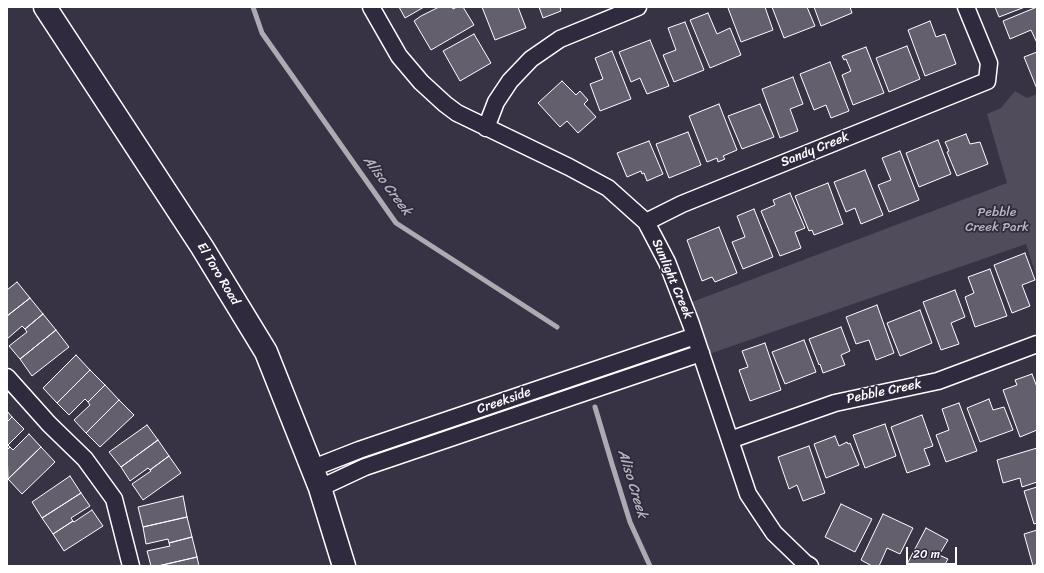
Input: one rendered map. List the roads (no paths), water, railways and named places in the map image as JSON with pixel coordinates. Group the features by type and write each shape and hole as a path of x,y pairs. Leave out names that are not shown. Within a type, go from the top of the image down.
{"main road":[{"name":"El Toro Road","path":"44,7 202,247 266,352 313,468 344,566"}],"street":[{"name":"Sunlight Creek","path":"371,7 400,56 421,82 456,113 569,167 608,188 646,222 667,262 695,336 748,494 774,533 810,566"},
{"path":"486,128 496,102 510,81 531,59 560,39 638,7"},
{"name":"Sandy Creek","path":"646,222 682,204 987,81 989,63 966,7"},
{"name":"Creekside","path":"313,468 360,450 695,336"},
{"name":"Pebble Creek","path":"730,440 835,403 938,381 1037,344"},
{"name":"Creekside","path":"320,488 365,467 701,353"},
{"path":"7,377 49,424 85,459 114,499 131,566"}],"waterway":[{"name":"Aliso Creek","path":"253,7 262,33 396,223 557,327"},
{"name":"Aliso Creek","path":"595,407 630,522 650,566"}],"park label":[{"name":"Pebble Creek Park","path":"997,220"}]}
